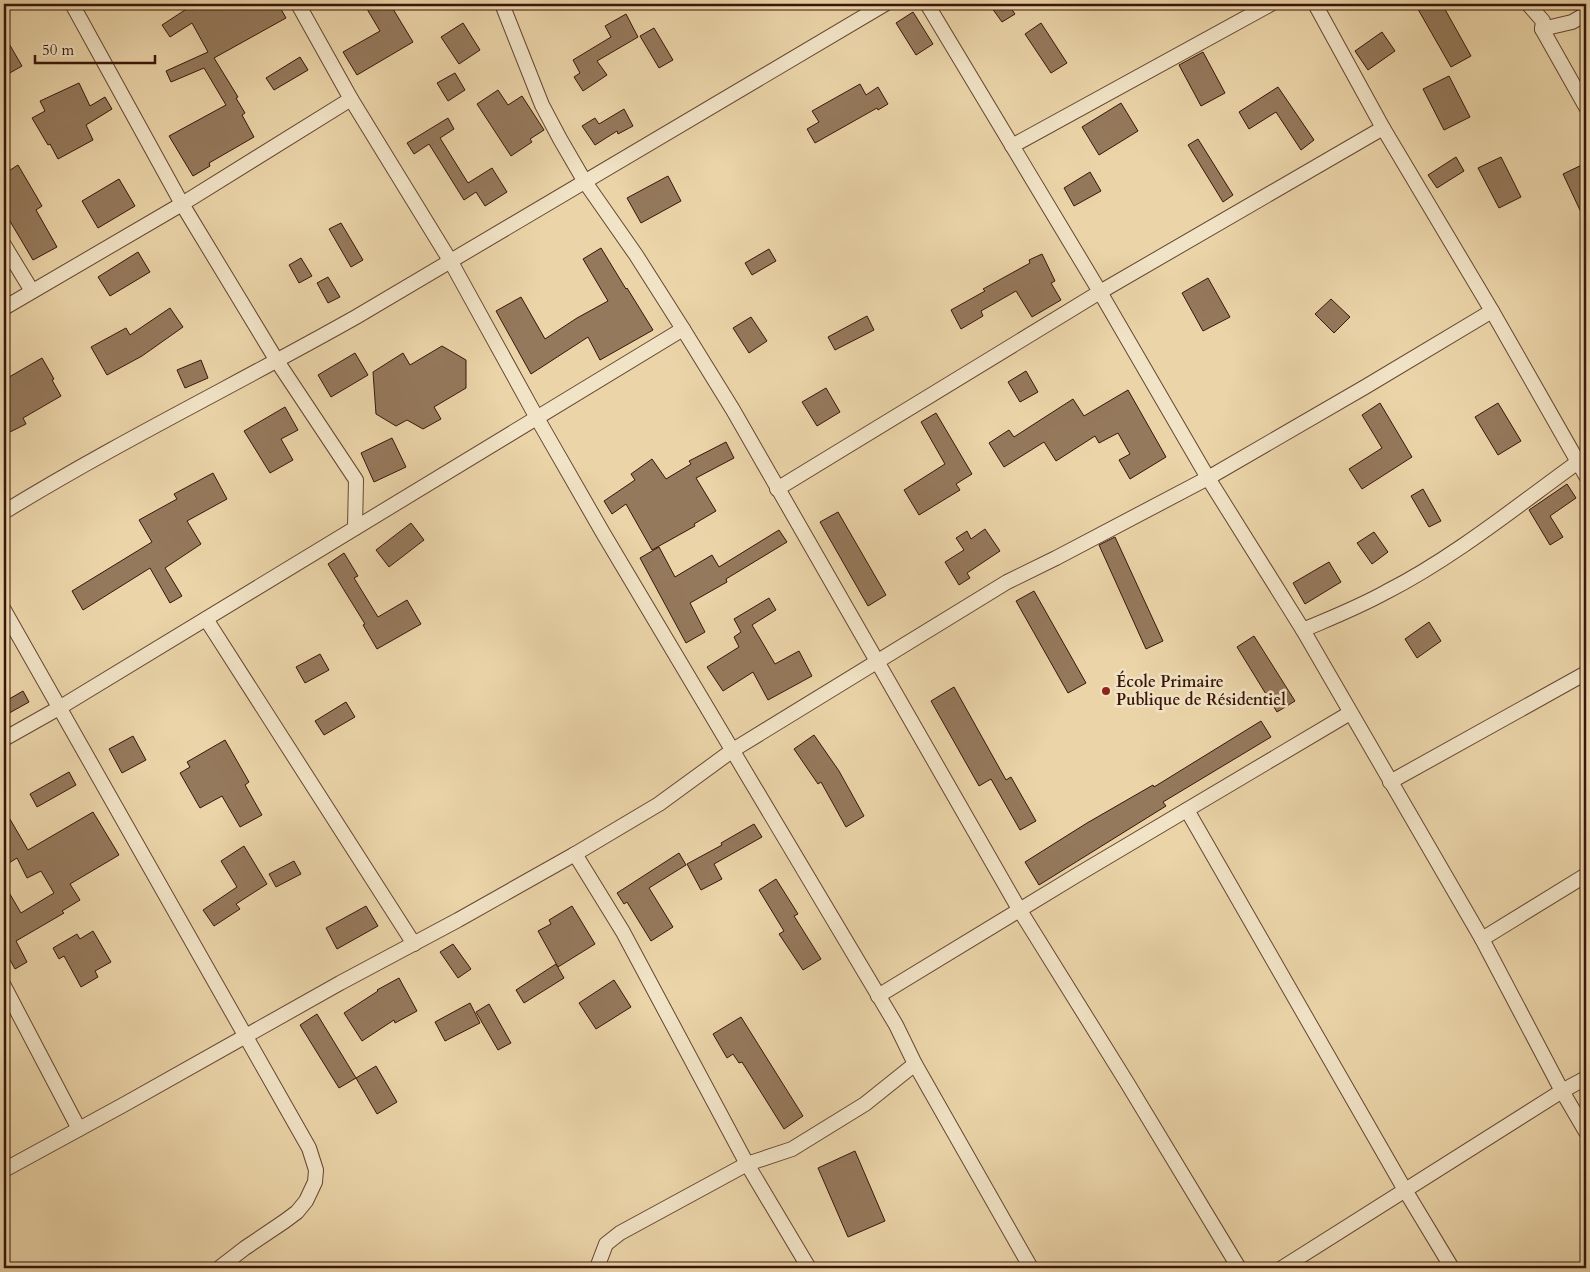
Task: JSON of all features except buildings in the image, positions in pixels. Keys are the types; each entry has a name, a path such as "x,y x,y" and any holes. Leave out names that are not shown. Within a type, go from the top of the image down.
{"street":[{"path":"72,4 182,204 277,362 356,480 355,528"},
{"path":"298,4 351,99 451,262 537,418 654,620 896,1025 914,1064 1031,1268"},
{"path":"4,512 119,444 277,362 451,262 885,4"},
{"path":"927,4 1100,292 1208,478 1303,630 1482,939 1562,1091 1586,1132"},
{"path":"1012,146 1270,4"},
{"path":"1316,4 1383,128 1492,310 1586,476"},
{"path":"1528,4 1543,21 1542,29 1586,107"},
{"path":"506,5 542,105 586,182 636,255 733,410 1019,909 1126,1080 1239,1268"},
{"path":"1542,29 1572,22 1586,14"},
{"path":"4,308 182,204 351,99"},
{"path":"777,488 1100,292 1383,128"},
{"path":"4,245 32,291"},
{"path":"4,1170 575,854 659,804 733,750 1007,582 1208,478 1366,387 1492,310"},
{"path":"4,739 59,708 683,329"},
{"path":"1303,630 1388,592 1478,534 1578,462"},
{"path":"4,610 309,1148 316,1170 315,1182 306,1201 296,1212 219,1268"},
{"path":"206,619 414,944"},
{"path":"1390,782 1586,673"},
{"path":"878,996 1019,909 1350,713"},
{"path":"1187,810 1405,1190 1452,1268"},
{"path":"575,854 623,932 747,1164 808,1268"},
{"path":"1482,939 1586,875"},
{"path":"4,986 79,1129"},
{"path":"600,1268 598,1264 606,1244 620,1233 747,1164 792,1149 865,1104 914,1064"},
{"path":"1282,1268 1562,1091 1586,1078"}],"place":[{"name":"École Primaire Publique de Résidentiel","path":"1106,691"}]}
